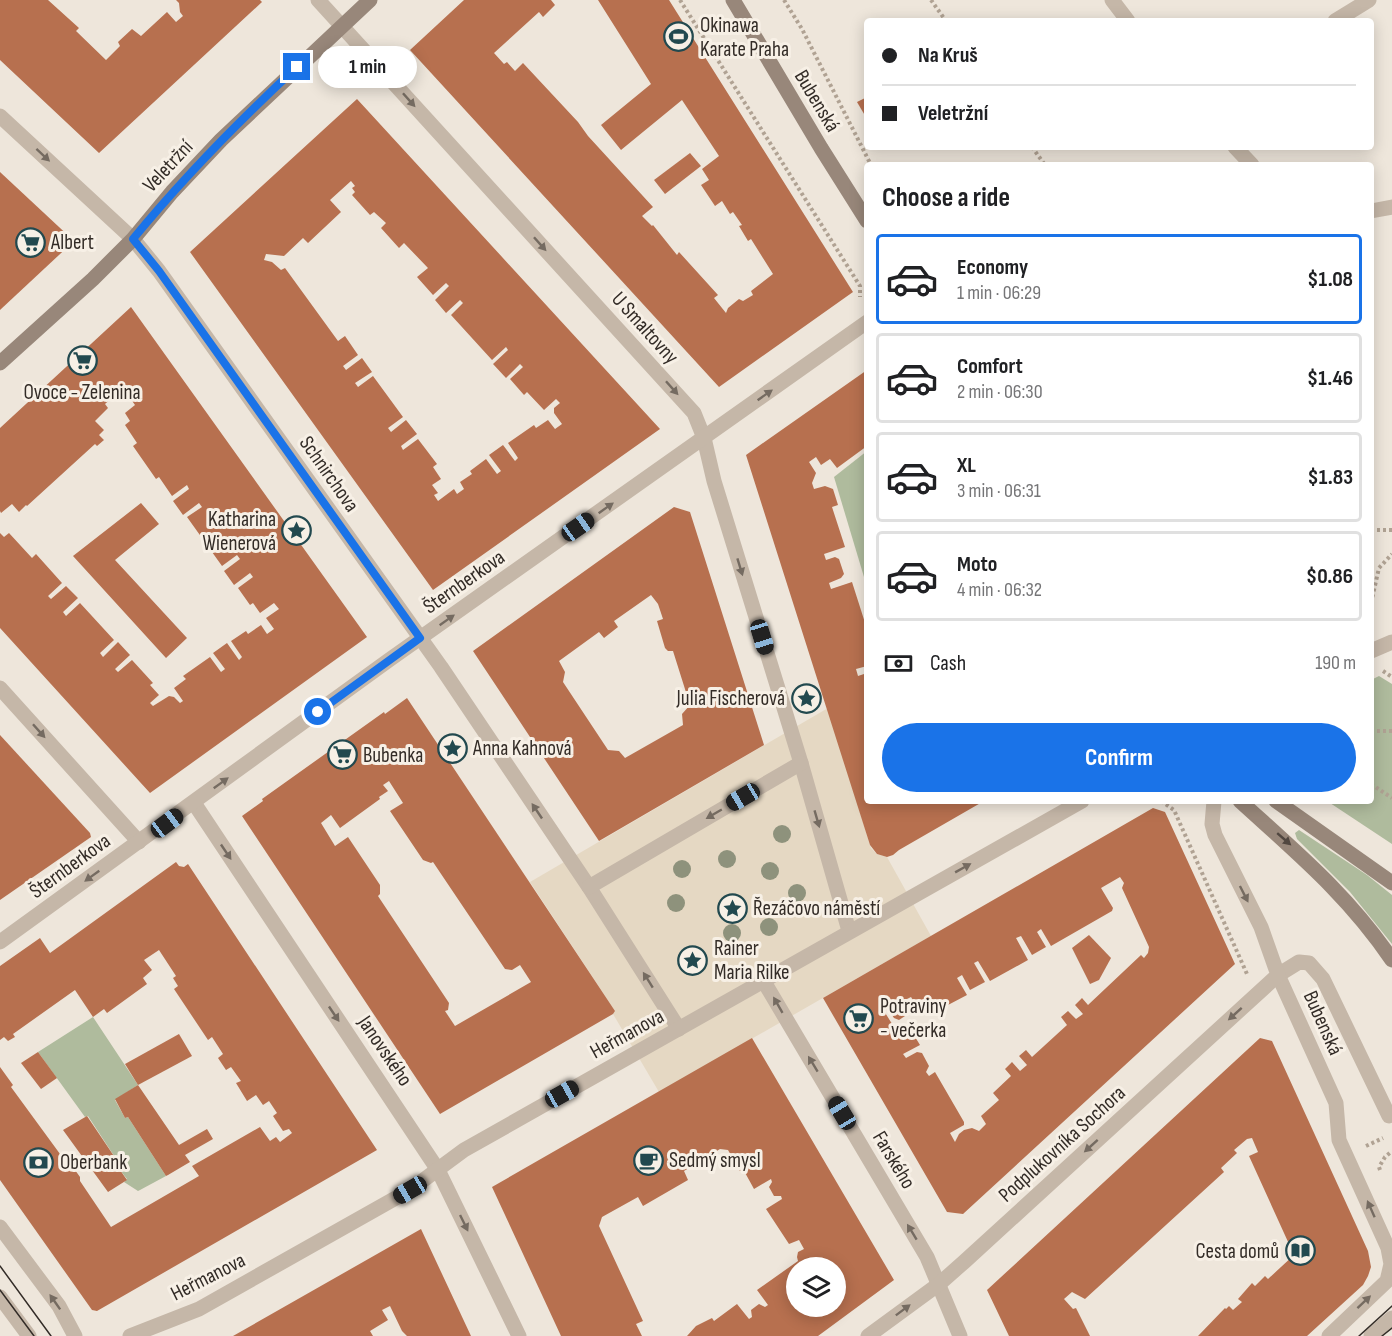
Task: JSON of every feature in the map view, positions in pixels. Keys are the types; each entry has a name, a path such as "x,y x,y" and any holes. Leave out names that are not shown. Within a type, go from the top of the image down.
{"main road":[{"name":"Veletržní","path":"0,363 93,279 133,239 172,192 221,140 370,0"},
{"name":"Bubenská","path":"733,0 864,216"},
{"path":"1243,804 1323,876 1363,921 1392,960"},
{"path":"1280,804 1392,883"}],"street":[{"name":"U Smaltovny","path":"318,0 694,413 704,438 714,481 801,763"},
{"path":"1112,0 1126,18"},
{"path":"1340,18 1369,0"},
{"name":"Schnirchova","path":"0,116 133,239 159,271 420,638 589,887"},
{"path":"1238,150 1249,162"},
{"path":"1374,210 1392,207"},
{"name":"Šternberkova","path":"0,942 420,638 864,324"},
{"path":"1374,650 1392,642"},
{"path":"0,688 139,842"},
{"path":"679,1029 589,887 801,763 849,931"},
{"name":"Janovského","path":"194,803 438,1170 519,1336"},
{"name":"Heřmanova","path":"130,1336 199,1310 410,1190 464,1150 1077,804"},
{"name":"Bubenská","path":"1214,804 1212,824 1215,835 1261,927 1278,975 1336,1103 1339,1140 1388,1248 1391,1264"},
{"name":"Podplukovníka Sochora","path":"868,1336 939,1284 1278,975 1299,962 1309,963 1323,979 1389,1116"},
{"name":"Farského","path":"763,980 927,1257 950,1317 960,1336"},
{"path":"0,1227 59,1306 75,1336"},
{"path":"1329,1336 1387,1281 1391,1264"},
{"path":"0,1297 29,1336"},
{"path":"1371,1336 1392,1318"}],"path":[{"path":"680,0 860,286 860,297"},
{"path":"784,0 802,29 869,162"},
{"path":"931,0 944,18"},
{"path":"1374,530 1392,530"},
{"path":"1374,590 1379,568 1392,554"},
{"path":"1374,731 1392,731"},
{"path":"1374,786 1392,798"},
{"path":"1165,804 1174,810 1248,976"},
{"path":"1346,1155 1392,1134"},
{"path":"1381,1176 1379,1167 1392,1150"}],"green space":[{"path":"864,453 864,577 834,477"},
{"path":"1379,676 1392,684 1392,844 1332,804 1374,804 1374,678"},
{"path":"1299,830 1367,875 1392,895 1392,944 1350,892 1297,839 1295,833"},
{"path":"93,1017 138,1085 115,1100 166,1176 138,1191 124,1182 127,1179 120,1170 122,1168 88,1116 85,1117 38,1052"}],"shaded area":[{"name":"Řezáčovo náměstí","path":"828,708 871,848 877,854 887,857 931,936 659,1092 613,1014 615,1011 530,882"}],"building":[{"path":"0,0 48,0 79,28 76,31 106,60 120,46 118,42 132,29 141,36 167,12 176,22 183,16 176,0 260,0 262,2 99,153 0,60"},
{"path":"464,0 551,0 555,5 543,17 539,12 494,53 504,64 507,62 515,71 523,63 578,122 653,207 642,216 653,225 677,255 679,252 718,295 714,298 726,313 728,308 739,299 743,301 753,295 751,291 773,274 751,239 748,241 739,226 742,225 733,212 730,214 722,201 715,206 701,185 709,180 702,169 719,156 682,100 621,150 601,125 651,84 598,0 669,0 853,292 719,387 410,50"},
{"path":"864,98 864,114 857,102"},
{"path":"357,99 660,429 433,590 190,252","holes":["351,181 355,186 352,188 355,192 352,195 370,215 374,212 386,223 381,228 399,248 404,243 428,268 417,277 433,295 446,283 449,286 435,300 446,313 460,300 463,303 451,315 492,360 506,347 508,350 493,364 506,378 520,364 523,367 510,379 524,395 527,392 544,410 556,399 560,403 554,408 554,413 562,424 555,429 548,420 536,428 534,425 508,443 518,458 515,461 503,445 489,455 501,471 497,474 486,459 470,471 472,474 460,482 464,489 457,494 454,489 438,501 434,495 438,493 432,485 441,479 433,467 437,464 418,439 403,450 401,446 417,434 406,420 391,432 388,428 403,417 373,376 358,387 355,383 372,372 362,358 346,370 343,366 358,355 345,336 338,341 285,268 281,270 272,262 264,260 266,254 284,256 303,238 308,243 341,212 330,200"]},
{"path":"690,153 701,166 665,194 654,180"},
{"path":"0,172 74,241 0,310"},
{"path":"131,307 367,637 150,793 0,628 0,533 4,537 9,533 32,558 36,554 62,583 48,596 51,599 66,586 78,598 63,612 66,616 80,603 114,640 100,653 103,657 118,642 130,655 115,669 118,672 132,660 153,683 150,685 159,695 150,703 153,706 169,696 174,697 180,703 183,701 174,688 186,679 183,676 210,657 221,672 225,669 213,653 227,643 239,660 242,657 231,641 246,631 248,634 261,625 267,634 274,629 266,618 279,609 274,603 260,613 253,603 250,605 238,588 253,577 250,573 234,585 224,571 240,559 237,555 222,566 187,517 202,507 199,503 183,515 173,501 189,489 187,485 172,496 159,477 156,479 133,446 137,443 125,425 130,421 125,413 135,405 123,388 105,404 108,408 95,421 104,430 99,435 104,440 97,446 95,444 19,512 12,504 1,513 0,511 0,428"},
{"path":"864,372 864,448 837,468 830,459 821,465 816,457 809,462 816,473 812,483 814,489 825,486 833,489 838,505 832,507 845,547 824,554 826,560 835,557 839,559 844,574 841,578 829,583 831,589 852,582 864,620 864,667 856,669 858,676 864,674 864,804 979,804 893,855 887,857 877,854 870,845 746,455"},
{"path":"141,503 159,524 115,560 187,638 166,658 73,556"},
{"path":"674,507 690,512 764,745 599,841 473,651","holes":["651,595 658,604 663,619 657,621 665,648 673,651 690,705 682,714 683,725 625,758 619,751 608,750 563,682 565,672 559,661 599,632 604,638 618,627 614,621"]},
{"path":"407,698 615,1011 440,1114 242,816 263,801 262,799 384,712 385,714","holes":["389,781 403,803 390,811 423,860 433,862 505,969 512,970 520,965 531,982 455,1026 445,1011 448,1010 449,1003 378,896 380,885 348,837 335,846 321,823 331,815 340,828 380,799 379,797 388,791 383,785"]},
{"path":"0,735 90,833 91,837 0,900"},
{"path":"1153,808 1165,812 1235,964 963,1214 947,1212 823,998","holes":["1120,877 1124,883 1122,888 1149,947 1148,953 1144,958 1141,955 1088,1005 1082,998 1075,1005 1083,1014 1076,1019 1068,1011 1061,1017 1067,1025 1032,1057 1026,1050 1019,1056 1027,1065 1020,1071 1012,1062 1005,1069 1011,1076 993,1093 999,1100 981,1116 986,1124 979,1131 972,1128 964,1130 955,1142 950,1133 964,1125 964,1122 935,1072 929,1076 926,1072 929,1066 922,1053 917,1052 906,1058 903,1054 920,1045 909,1027 899,1024 894,1027 884,1011 888,1009 894,1018 899,1020 911,1012 913,1007 907,999 911,997 924,1014 946,1002 948,1005 967,995 957,978 962,975 970,990 985,982 974,963 978,961 990,981 1028,960 1016,938 1021,936 1032,955 1046,947 1037,932 1041,929 1051,946 1112,911 1113,908 1101,888"]},
{"path":"176,862 179,866 184,867 188,864 377,1150 97,1311 92,1310 0,1180 0,1067 13,1085 11,1087 71,1169 75,1170 80,1177 80,1181 111,1227 199,1176 192,1166 260,1127 270,1141 276,1137 280,1142 292,1133 289,1129 283,1131 273,1116 277,1113 269,1101 263,1105 256,1095 247,1101 236,1083 241,1081 231,1067 226,1070 218,1058 223,1054 212,1037 208,1040 174,989 178,986 173,978 176,976 159,950 144,960 152,970 143,978 147,984 107,1013 104,1009 93,1017 75,990 13,1034 15,1037 8,1041 4,1037 0,1040 0,966 40,938 50,953"},
{"path":"1089,935 1111,958 1099,980 1090,984 1072,948"},
{"path":"179,1034 192,1056 138,1085 125,1064"},
{"path":"752,1038 894,1280 846,1315 846,1257 797,1257 798,1252 804,1249 799,1240 789,1244 766,1209 782,1199 781,1196 774,1196 769,1187 771,1179 754,1189 743,1169 740,1171 728,1150 720,1149 684,1171 688,1180 643,1206 638,1197 602,1217 599,1226 643,1321 636,1324 642,1336 561,1336 492,1187"},
{"path":"1260,1038 1272,1041 1368,1251 1371,1267 1363,1285 1307,1336 1198,1336 1225,1308 1229,1306 1233,1310 1242,1302 1238,1299 1252,1283 1255,1286 1265,1276 1268,1279 1294,1255 1249,1156 1258,1152 1252,1138 1247,1139 1234,1150 1237,1153 1221,1168 1224,1172 1085,1299 1072,1292 1064,1299 1073,1309 1076,1308 1090,1336 1009,1336 987,1290"},
{"path":"38,1052 57,1078 41,1089 21,1063"},
{"path":"138,1085 179,1145 207,1129 213,1139 185,1155 190,1162 166,1176 128,1117 125,1118 115,1099"},
{"path":"87,1116 122,1168 120,1170 127,1180 108,1192 63,1130"},
{"path":"421,1229 471,1336 407,1336 402,1331 390,1306 382,1310 388,1320 370,1331 373,1336 233,1336"},
{"path":"786,1269 786,1317 844,1317 818,1336 687,1336 696,1326 712,1318 714,1321 737,1304 749,1319 752,1317 751,1310 759,1304 765,1307 768,1305 757,1290"}],"tram line":[{"path":"0,1266 51,1336"},
{"path":"0,1290 34,1336"},
{"path":"1359,1336 1392,1306"},
{"path":"1382,1336 1392,1328"}],"place":[{"name":"Okinawa Karate Praha","path":"679,37"},
{"name":"Albert","path":"30,242"},
{"name":"Ovoce - Zelenina","path":"82,361"},
{"name":"Katharina Wienerová","path":"297,531"},
{"name":"Julia Fischerová","path":"806,698"},
{"name":"Anna Kahnová","path":"452,748"},
{"name":"Bubenka","path":"342,755"},
{"name":"Řezáčovo náměstí","path":"732,908"},
{"name":"Rainer Maria Rilke","path":"693,960"},
{"name":"Potraviny - večerka","path":"859,1018"},
{"name":"Sedmý smysl","path":"648,1160"},
{"name":"Oberbank","path":"39,1162"},
{"name":"Cesta domů","path":"1300,1251"}],"route":[{"path":"297,67 221,140 172,192 133,239 159,271 420,638 318,712"}]}
